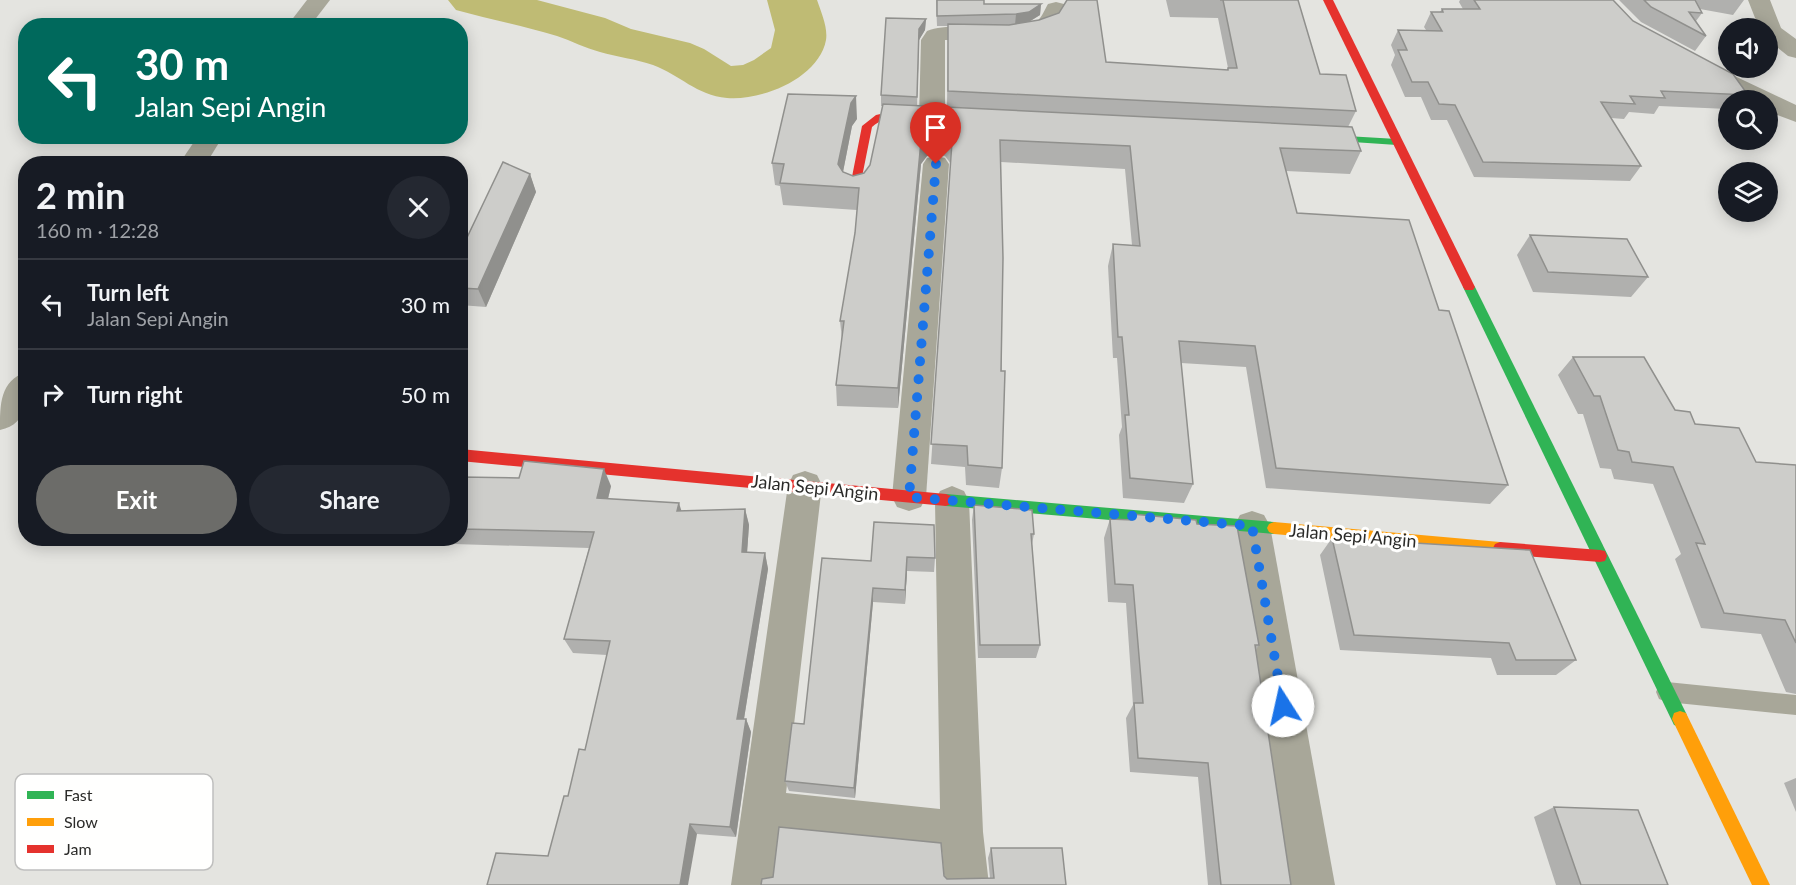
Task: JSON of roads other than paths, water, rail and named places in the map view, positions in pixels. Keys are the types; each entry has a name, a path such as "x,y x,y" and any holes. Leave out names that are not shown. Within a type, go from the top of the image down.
{"street":[{"path":"304,18 319,0"},
{"path":"1328,0 1761,885"},
{"path":"1759,0 1771,31 1796,51"},
{"path":"855,187 867,126 871,120 879,116 938,117 933,40 935,36 948,33 1027,32 1048,24 1056,9"},
{"path":"1684,57 1745,90"},
{"path":"1778,106 1796,114"},
{"path":"1299,137 1397,142"},
{"path":"909,497 936,164"},
{"path":"0,417 18,394"},
{"path":"0,417 18,418"},
{"name":"Jalan Sepi Angin","path":"468,456 806,485 952,501 1600,556"},
{"path":"753,885 806,485"},
{"path":"952,501 962,832 967,885"},
{"path":"1252,526 1313,885"},
{"path":"762,812 962,832"}],"lane":[{"path":"1666,692 1796,705"}],"waterway":[{"path":"473,0 559,21 617,41 671,54 686,60 716,79 731,82 773,72 797,50 800,30 792,0"}]}
